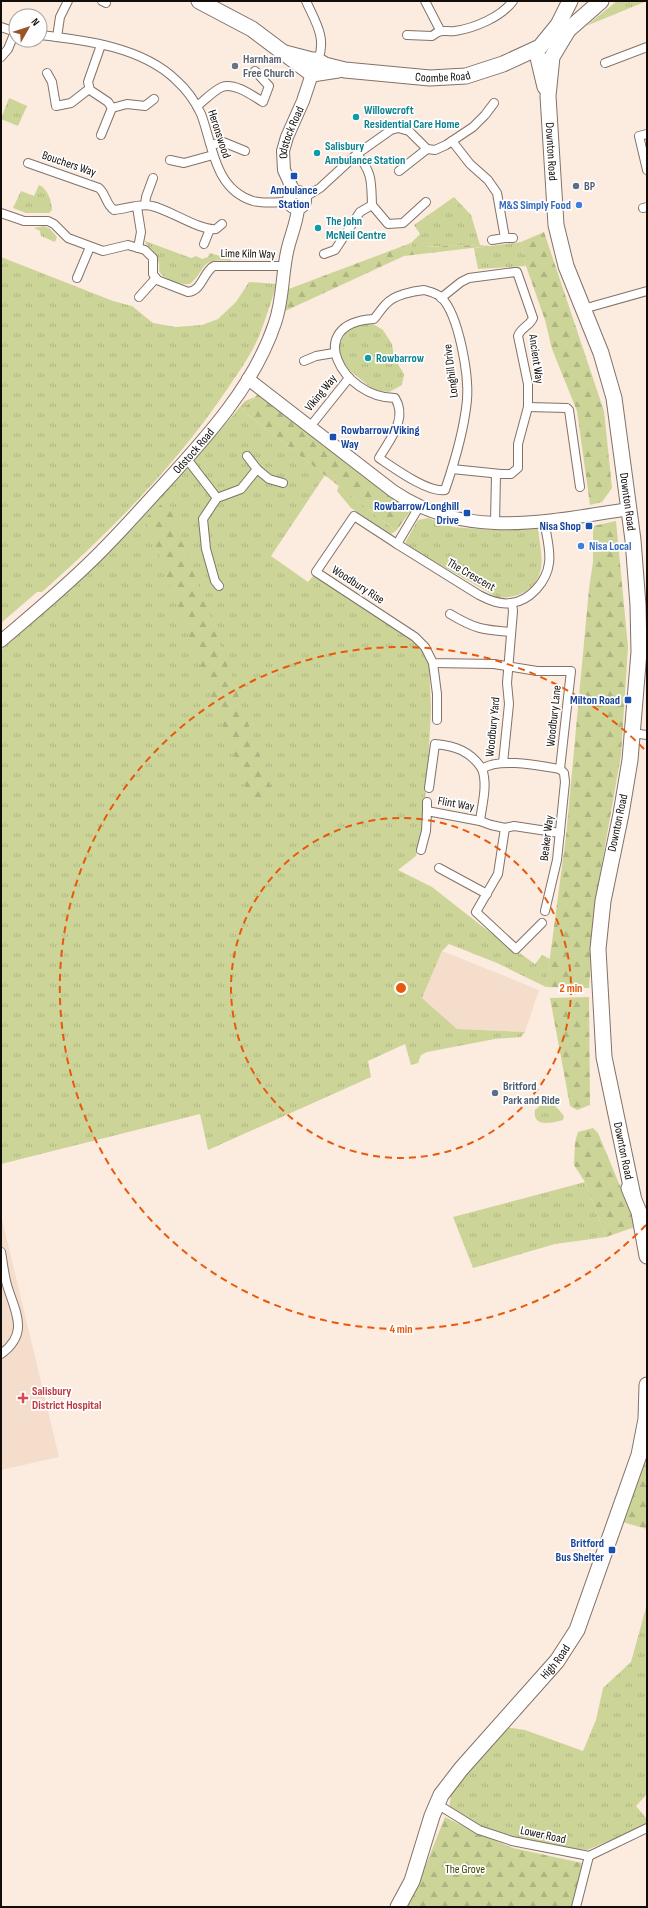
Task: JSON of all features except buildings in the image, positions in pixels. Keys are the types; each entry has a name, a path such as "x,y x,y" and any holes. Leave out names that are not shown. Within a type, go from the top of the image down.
{"highway":[{"name":"Coombe Road","path":"199,1 252,29 285,53 315,67 425,77 454,77 476,73 514,60 538,48"},
{"path":"538,48 558,25 570,1"},
{"path":"580,1 590,4 601,1"},
{"name":"Downton Road","path":"548,96 541,75 538,48 551,43 567,32 601,1"},
{"name":"Downton Road","path":"567,32 552,57 548,96 556,225 563,256 601,353 614,398 637,580 640,638 640,734 625,792 600,917 599,978 604,1058 616,1122 633,1196 643,1210"},
{"path":"514,60 530,65 541,75"},
{"path":"643,1210 647,1256"},
{"name":"High Road","path":"398,1907 412,1881 437,1804 461,1769 560,1657 577,1630 639,1455 646,1419 647,1385"}],"street":[{"path":"58,37 60,17 68,1"},
{"path":"306,1 322,37 321,52 315,67"},
{"path":"425,1 440,30"},
{"path":"407,35 432,36 440,30 456,30 490,19 505,11 513,1"},
{"name":"Heronswood","path":"48,36 101,45 132,54 160,67 180,84 197,106 211,145 213,155 222,176 239,194 258,202 296,200"},
{"path":"101,45 88,82 89,89 108,102 112,108"},
{"path":"605,63 647,47"},
{"path":"1,57 8,48"},
{"name":"Odstock Road","path":"1,641 86,567 187,459 248,379 260,357 275,323 281,300 296,200 284,170 283,151 315,67"},
{"path":"197,106 217,90 226,86 236,88 263,102 269,86 255,71"},
{"path":"47,73 52,82 56,106 71,103 89,89"},
{"path":"112,108 127,104 145,106 154,99"},
{"path":"296,200 320,188 357,154 391,130 398,128 410,131 427,149 435,150 452,141 486,116 494,103"},
{"path":"101,135 112,108"},
{"path":"647,134 639,136 647,170"},
{"path":"452,141 470,164 488,180 497,193 509,238 492,240"},
{"path":"211,145 224,142 245,152"},
{"path":"399,171 427,149"},
{"path":"357,154 368,167 371,177 372,205 388,224 403,223 426,202"},
{"path":"170,160 184,163 213,155"},
{"name":"Bouchers Way","path":"28,163 99,188 104,192 112,209 153,206 210,229"},
{"path":"138,248 141,232 141,206 153,178"},
{"path":"324,254 335,250 360,212 372,205"},
{"path":"1,213 24,221 48,221 54,224 68,238 90,247 105,251 124,245 138,248 147,252 153,258 153,274 156,278 139,297"},
{"path":"204,244 210,229 218,228 222,224"},
{"path":"77,278 90,247"},
{"name":"Lime Kiln Way","path":"156,278 159,281 191,292 196,289 207,271 214,266 285,266"},
{"name":"Ancient Way","path":"441,298 461,282 469,278 517,272 533,318 532,322 520,331 518,336 528,384 528,407 518,444 518,468 511,474 496,474 452,469"},
{"path":"304,361 316,356 334,353 337,339 342,329 354,322 374,319 386,303 394,299 415,291 435,292 441,298"},
{"path":"583,309 647,291"},
{"name":"Longhill Drive","path":"349,378 373,395 383,398 395,398 399,404 400,414 398,426 379,458 415,480 438,491 445,490 463,427 467,398 463,353 450,311 441,298"},
{"name":"Viking Way","path":"308,428 349,378 338,363 334,353"},
{"path":"248,379 308,428 392,491 419,507 454,519 496,524 544,520 629,509"},
{"path":"528,407 567,408 569,410 580,487"},
{"path":"247,456 257,470 269,479 283,483"},
{"path":"187,459 217,498"},
{"path":"218,582 206,549 203,519 217,498 241,489 257,470"},
{"path":"496,474 496,524"},
{"path":"397,544 419,507"},
{"name":"The Crescent","path":"354,516 397,544 490,600 512,603"},
{"name":"Woodbury Rise","path":"354,516 316,572 415,636 425,647 433,663 437,694 437,720"},
{"path":"512,603 531,594 541,583 546,574 549,561 544,520"},
{"name":"Woodbury Yard","path":"429,788 436,742 463,750 474,758 482,769 487,765 503,762 509,704 507,683 513,611 512,603"},
{"path":"450,614 468,625 485,630 511,632"},
{"path":"433,663 494,664 508,666"},
{"name":"Woodbury Lane","path":"508,666 545,672 571,671 560,769"},
{"path":"503,762 560,769"},
{"name":"Flint Way","path":"480,821 485,775 482,769"},
{"name":"Beaker Way","path":"545,911 557,860 560,833 565,782 564,773 560,769"},
{"name":"Flint Way","path":"421,850 426,831 427,802"},
{"name":"Flint Way","path":"427,811 480,821 505,828 514,826 560,833"},
{"path":"505,828 498,874 476,912 516,949 542,923"},
{"path":"440,868 487,894"},
{"path":"1,1252 7,1284 17,1311 18,1326 15,1339 1,1354"},
{"name":"Lower Road","path":"437,1804 479,1830 512,1841 589,1856"},
{"path":"576,1907 589,1856 647,1828"}],"shaded area":[{"path":"442,951 539,990 525,1032 457,1029 422,998"},
{"name":"Salisbury District Hospital","path":"1,1215 59,1457 1,1470"}],"green space":[{"path":"617,1 647,1 586,26"},
{"path":"9,98 27,106 18,126 1,119"},
{"path":"39,185 47,192 50,199 52,210 49,213 26,213 13,208 21,191 34,196"},
{"path":"454,197 471,215 480,245 412,247 411,243 420,234 414,225"},
{"path":"44,226 50,229 57,237 55,242 41,236 40,231 34,228"},
{"path":"544,232 604,411 612,488 602,502 590,505 577,411 552,349 545,320 526,266 521,242"},
{"path":"145,241 191,258 196,256 202,259 208,257 210,253 230,259 231,261 221,260 208,263 190,284 177,283 161,274 156,256"},
{"path":"521,242 526,266 478,269 474,248"},
{"path":"411,243 412,247 489,246 404,256 283,312 286,290"},
{"path":"1,257 113,301 132,306 153,323 176,327 202,325 218,319 236,302 249,282 277,284 262,330 245,363 187,444 165,470 93,546 42,592 37,592 1,623"},
{"name":"Rowbarrow","path":"365,323 375,325 383,330 392,344 394,358 404,374 402,385 389,392 375,391 348,369 341,358 339,345 345,334 353,326"},
{"path":"259,393 389,496 412,509 396,531 242,410"},
{"path":"255,397 242,410 325,475 271,556 308,582 314,575 414,640 429,660 431,710 427,784 423,810 424,829 416,856 398,870 432,887 483,927 535,964 542,955 550,959 546,987 497,963 449,944 442,951 422,998 457,1029 525,1032 521,1037 495,1039 427,1052 421,1055 418,1063 411,1065 405,1044 368,1061 371,1077 208,1150 200,1114 1,1164 1,650 74,586 137,524 245,401"},
{"path":"339,486 396,531 391,534 351,508 337,491"},
{"path":"168,499 273,793 252,804 145,518"},
{"path":"428,518 453,527 490,530 538,528 541,568 536,582 525,592 518,595 511,597 497,597 405,545 418,520"},
{"path":"616,521 628,647 621,755 596,898 589,988 546,987 566,836 589,589 593,562 593,526"},
{"path":"589,997 590,1105 577,1110 570,1106 550,998"},
{"path":"543,1103 550,1103 557,1108 564,1116 563,1120 544,1123 537,1120 535,1110"},
{"path":"593,1128 598,1133 628,1205 635,1227 606,1237 585,1182 574,1165 575,1142 578,1132"},
{"path":"585,1182 606,1237 555,1244 473,1268 453,1217"},
{"path":"645,1457 647,1458 647,1529 619,1521"},
{"path":"647,1604 647,1794 636,1806 647,1819 647,1825 587,1850 513,1841 480,1828 449,1808 453,1785 504,1727 525,1730 583,1751 596,1720 603,1688 631,1662"},
{"name":"The Grove","path":"445,1817 477,1833 513,1848 582,1863 573,1907 406,1907 418,1885"}],"place":[{"name":"Harnham Free Church","path":"235,66"},
{"name":"Willowcroft Residential Care Home","path":"356,117"},
{"name":"Salisbury Ambulance Station","path":"317,153"},
{"name":"Ambulance Station","path":"294,176"},
{"name":"BP","path":"576,186"},
{"name":"M&S Simply Food","path":"579,205"},
{"name":"The John McNeil Centre","path":"318,228"},
{"name":"Rowbarrow","path":"368,358"},
{"name":"Rowbarrow/Viking Way","path":"333,437"},
{"name":"Rowbarrow/Longhill Drive","path":"467,513"},
{"name":"Nisa Shop","path":"589,526"},
{"name":"Nisa Local","path":"581,546"},
{"name":"Milton Road","path":"628,700"},
{"name":"Britford Park and Ride","path":"495,1093"},
{"name":"Salisbury District Hospital","path":"23,1398"},
{"name":"Britford Bus Shelter","path":"612,1550"}]}
